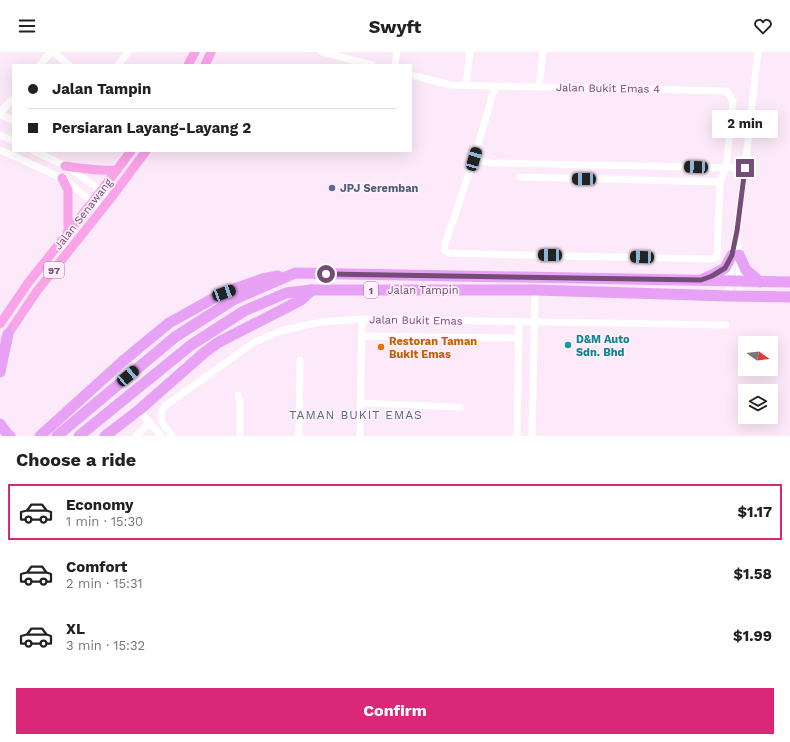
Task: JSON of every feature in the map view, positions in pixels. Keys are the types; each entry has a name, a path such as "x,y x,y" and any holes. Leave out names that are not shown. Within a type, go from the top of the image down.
{"highway":[{"path":"701,280 712,276 725,268 735,255 746,270 760,282"},
{"path":"40,436 123,361 169,323 224,293 262,279 295,273"},
{"name":"Jalan Tampin","path":"57,436 175,337 233,300 295,273 790,282"},
{"path":"105,436 139,410 210,348 301,300 312,290"},
{"name":"Jalan Tampin","path":"79,436 191,345 244,311 286,293 312,290 535,290 790,297"},
{"path":"0,372 8,334"},
{"path":"0,424 10,436"}],"main road":[{"path":"189,64 195,52"},
{"path":"206,64 212,52"},
{"name":"Jalan Senawang","path":"0,324 28,283 93,202 130,152"},
{"name":"Jalan Senawang","path":"0,354 8,334 37,291 102,210 145,152"},
{"path":"65,166 102,171 117,170"},
{"path":"62,178 68,190 68,232"}],"street":[{"path":"41,64 52,52 68,64"},
{"path":"119,64 128,52"},
{"path":"322,52 368,64"},
{"path":"396,64 397,52"},
{"path":"466,86 470,52"},
{"path":"539,87 543,52"},
{"path":"734,296 737,231 758,52"},
{"name":"Jalan Bukit Emas 4","path":"412,75 451,86 727,91 733,101 726,168"},
{"path":"495,86 474,159 445,244 444,250 448,253 712,259 717,257 718,252 720,182 726,168"},
{"path":"12,99 0,114 12,120"},
{"path":"0,135 12,141"},
{"path":"0,150 62,178 102,210"},
{"path":"36,152 65,166 111,198"},
{"path":"474,159 491,163 745,168"},
{"path":"520,178 720,182"},
{"path":"734,296 735,255"},
{"path":"532,436 535,290"},
{"path":"360,436 362,319"},
{"name":"Jalan Bukit Emas","path":"172,436 161,419 161,413 164,406 253,343 280,331 320,322 362,319 726,325"},
{"path":"518,436 519,322"},
{"path":"362,336 519,338"},
{"path":"299,436 300,360"},
{"path":"238,395 240,400 240,436"},
{"path":"361,403 460,407"},
{"path":"139,410 161,436"},
{"path":"136,436 150,423"}],"place":[{"name":"JPJ Seremban","path":"332,188"},
{"name":"D&M Auto Sdn. Bhd","path":"568,345"},
{"name":"Restoran Taman Bukit Emas","path":"381,347"}],"district":[{"name":"TAMAN BUKIT EMAS","path":"356,415"}],"route":[{"path":"326,274 701,280 712,276 725,268 732,255 737,231 745,168"}]}
